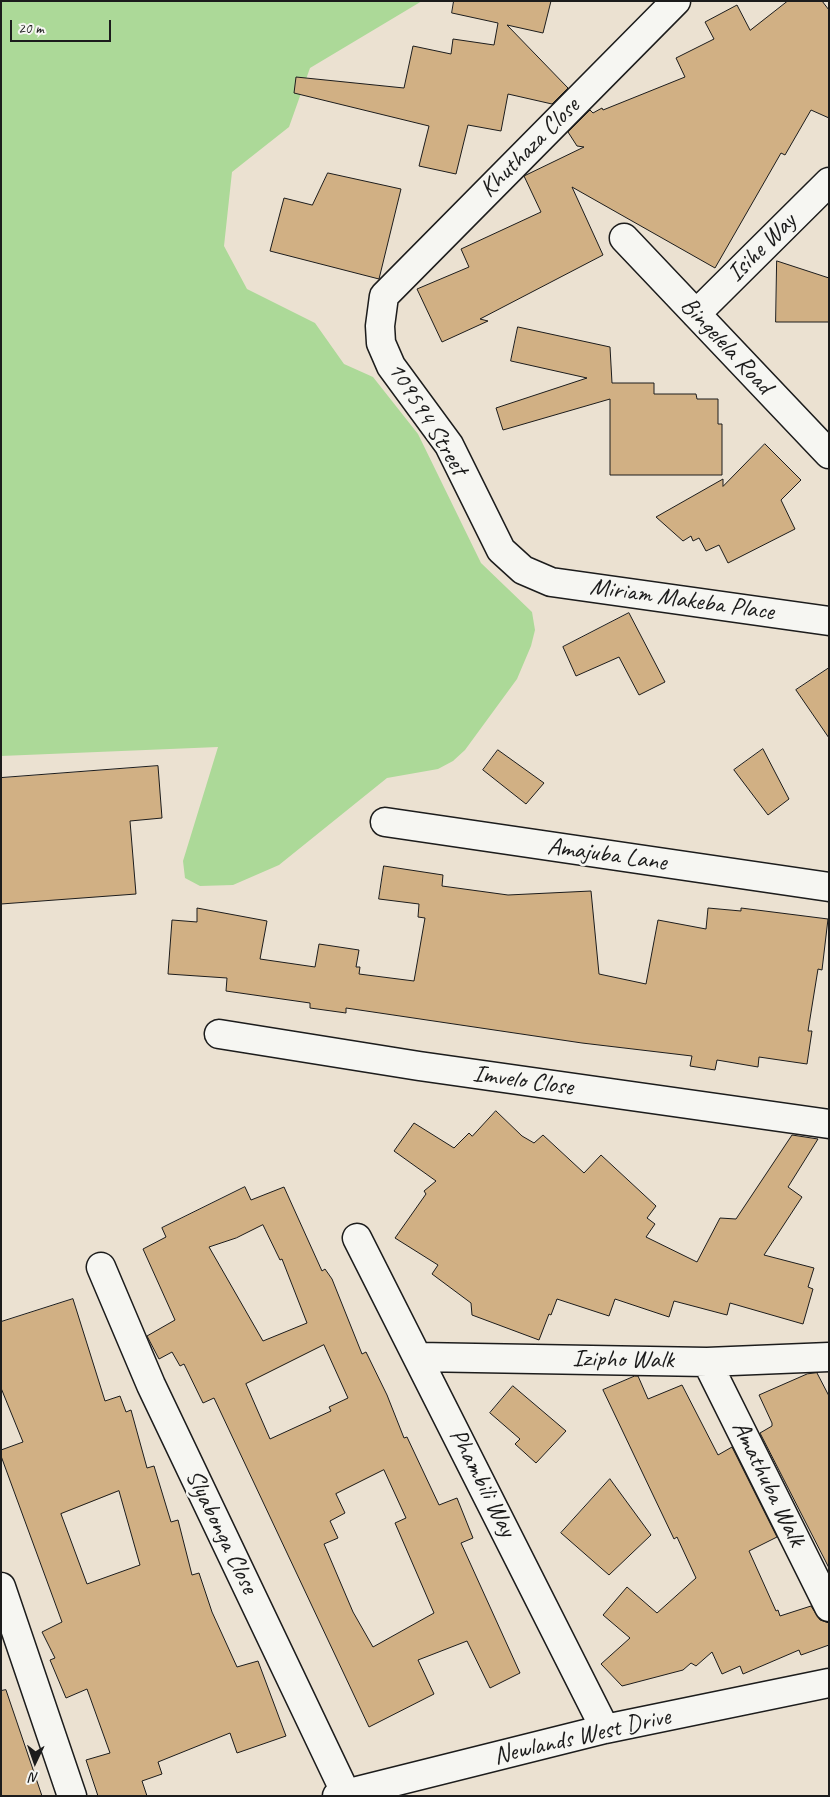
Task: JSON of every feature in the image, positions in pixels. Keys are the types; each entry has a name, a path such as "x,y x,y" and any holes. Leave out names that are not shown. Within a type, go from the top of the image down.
{"street":[{"name":"Khuthaza Close","path":"384,296 676,1"},
{"name":"Isihe Way","path":"696,314 829,182"},
{"name":"Bingelela Road","path":"624,238 829,454"},
{"name":"109594 Street","path":"384,296 380,326 381,343 391,366 449,445 501,550 510,560 536,577"},
{"name":"Miriam Makeba Place","path":"536,577 551,582 829,621"},
{"name":"Amajuba Lane","path":"386,822 829,887"},
{"name":"Imvelo Close","path":"219,1034 419,1066 829,1124"},
{"name":"Phambili Way","path":"357,1238 605,1730"},
{"name":"Slyabonga Close","path":"101,1267 151,1384 341,1795"},
{"name":"Izipho Walk","path":"418,1357 707,1362 829,1356"},
{"name":"Amathuba Walk","path":"707,1362 829,1607"},
{"path":"1,1587 72,1796"},
{"name":"Newlands West Drive","path":"341,1795 409,1787 605,1730 829,1683"}],"green space":[{"path":"1,1 422,1 310,68 289,127 232,172 224,246 247,289 315,323 344,364 373,377 418,434 481,563 532,612 535,630 531,646 517,679 465,750 453,761 438,769 387,778 279,865 233,885 200,886 185,878 183,861 218,747 1,756"}],"building":[{"path":"454,1 551,1 543,33 507,25 568,88 552,104 508,94 501,131 468,125 456,174 419,166 429,126 294,93 296,77 404,88 413,46 451,54 453,39 494,45 498,23 452,13"},
{"path":"788,1 822,1 829,10 829,118 811,110 785,155 781,153 715,268 572,187 603,255 480,319 488,321 442,342 417,289 469,267 461,249 541,212 524,176 584,147 577,146 568,132 590,110 593,113 602,108 603,110 685,77 676,58 714,39 705,22 737,5 750,30"},
{"path":"328,173 401,189 379,279 270,251 284,198 312,205"},
{"path":"777,261 829,278 829,322 776,322"},
{"path":"518,327 610,347 612,383 654,383 654,394 696,394 697,399 718,399 718,424 722,424 722,475 610,475 610,399 503,430 496,408 587,378 511,361"},
{"path":"765,444 801,480 781,500 795,529 728,563 719,545 706,551 699,538 693,541 691,536 683,541 656,517 723,479 723,486"},
{"path":"629,613 665,682 639,695 619,657 576,676 563,647"},
{"path":"829,668 829,738 796,690"},
{"path":"763,749 789,799 768,815 734,770"},
{"path":"498,750 544,783 526,804 483,770"},
{"path":"158,766 162,818 130,821 136,894 1,904 1,778"},
{"path":"384,866 443,875 442,886 508,895 591,891 599,974 646,984 658,920 706,929 708,908 741,911 741,908 828,919 822,970 818,969 808,1031 812,1031 807,1064 759,1057 758,1067 717,1060 715,1070 690,1066 692,1056 582,1043 346,1008 346,1013 310,1008 310,1003 226,991 227,978 168,974 172,920 197,922 197,908 267,921 260,959 315,967 319,944 359,950 356,967 360,967 359,974 414,981 425,918 418,917 419,904 379,899"},
{"path":"496,1111 522,1136 534,1143 543,1135 584,1173 601,1155 656,1206 647,1218 655,1224 646,1237 697,1262 720,1218 736,1219 792,1135 818,1139 788,1187 802,1197 764,1255 814,1268 808,1287 813,1289 803,1324 730,1303 727,1315 674,1301 669,1317 615,1299 609,1316 557,1299 539,1340 472,1315 471,1303 432,1274 438,1265 395,1238 426,1194 424,1191 436,1181 394,1151 414,1123 454,1148 469,1133 472,1136"},
{"path":"245,1187 251,1200 284,1187 322,1271 325,1269 332,1279 362,1354 366,1352 387,1395 404,1438 407,1437 439,1505 457,1498 473,1538 461,1543 520,1673 490,1688 467,1641 418,1660 434,1694 369,1727 214,1398 203,1403 184,1364 180,1366 172,1352 159,1359 147,1336 175,1320 143,1249 166,1237 162,1228","holes":["263,1225 280,1260 282,1259 307,1323 263,1341 209,1247 236,1238","324,1345 348,1398 329,1407 331,1411 270,1439 246,1384","384,1470 406,1518 395,1523 434,1613 373,1647 353,1612 324,1544 338,1538 330,1521 345,1513 336,1494"]},
{"path":"73,1299 105,1401 120,1396 126,1412 131,1410 147,1468 154,1466 171,1522 178,1520 192,1575 199,1573 212,1612 237,1667 258,1661 286,1736 237,1753 230,1733 158,1762 162,1774 142,1781 147,1796 98,1796 86,1760 110,1753 87,1689 66,1698 50,1660 55,1658 42,1632 62,1622 1,1456 1,1450 23,1442 1,1388 1,1322","holes":["119,1491 140,1565 87,1584 61,1514"]},
{"path":"817,1373 829,1396 829,1568 760,1433 772,1426 772,1423 759,1395 807,1374"},
{"path":"638,1376 648,1399 682,1385 718,1455 732,1447 777,1537 749,1551 776,1611 778,1610 780,1616 811,1606 820,1620 829,1623 829,1645 801,1655 799,1650 743,1674 740,1666 722,1674 712,1652 696,1666 691,1663 683,1670 622,1686 601,1664 630,1638 603,1615 627,1587 657,1613 696,1578 677,1537 674,1539 603,1390"},
{"path":"513,1386 566,1431 536,1463 515,1444 520,1439 490,1413"},
{"path":"610,1479 651,1535 609,1575 561,1533"},
{"path":"6,1690 42,1796 1,1796 1,1691"}]}
